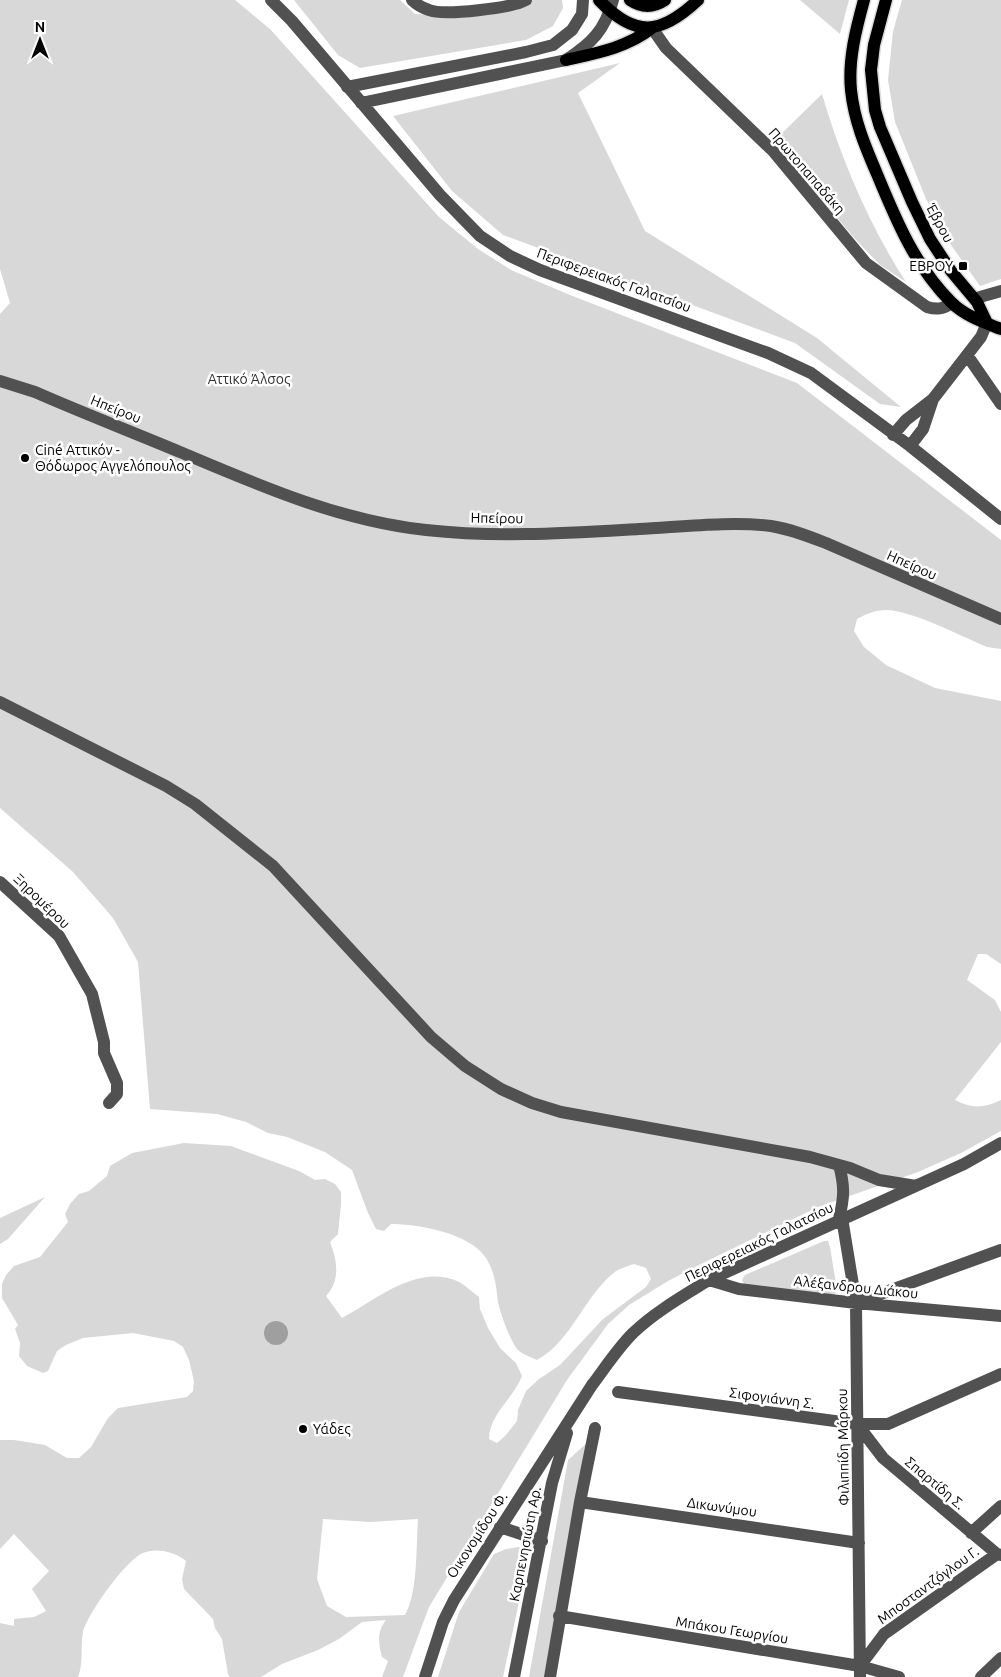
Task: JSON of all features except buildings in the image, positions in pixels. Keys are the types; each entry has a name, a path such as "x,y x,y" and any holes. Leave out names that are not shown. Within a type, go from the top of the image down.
{"main road":[{"path":"598,0 612,6 627,23 639,27 652,28 669,23 698,0"},
{"path":"630,0 647,7 665,0"},
{"path":"864,0 852,46 851,88 854,114 861,135 901,231 925,270 952,303 968,316 994,326"},
{"name":"Έβρου","path":"886,0 874,45 871,70 875,110 880,127 930,239 951,271 994,326"},
{"path":"566,60 622,46 639,38 652,28"}],"street":[{"name":"Περιφερειακός Γαλατσίου","path":"271,0 292,21 440,195 480,236 510,256 540,270 777,357 811,373 910,446 1001,519"},
{"path":"412,0 430,11 448,13 508,6 526,0"},
{"path":"347,87 553,45 572,30 582,14 583,0"},
{"path":"361,103 566,60 588,46 602,27 612,6"},
{"name":"Πρωτοπαπαδάκη","path":"652,28 666,48 773,151 866,263 927,307 939,309 945,308 952,303"},
{"path":"977,302 980,298 1001,291"},
{"path":"893,435 906,420 933,399 981,337 994,326"},
{"path":"967,355 1001,404"},
{"name":"Ηπείρου","path":"0,381 35,392 276,492 339,512 402,527 480,533 610,531 745,524 771,526 826,543 1001,619"},
{"path":"910,446 923,429 933,399"},
{"path":"0,702 166,786 195,804 234,834 273,866 431,1037 464,1066 501,1089 532,1103 561,1112 801,1156 839,1165 879,1180 916,1186"},
{"name":"Ξηρομέρου","path":"0,882 59,936 92,994 104,1042 104,1053 117,1084 117,1094 108,1103"},
{"name":"Περιφερειακός Γαλατσίου","path":"571,1418 608,1363 632,1333 677,1300 709,1280 964,1164 1001,1143"},
{"path":"839,1165 844,1187 841,1219"},
{"name":"Φιλιππίδη Μάρκου","path":"841,1219 856,1303 860,1672"},
{"path":"856,1303 1001,1250"},
{"name":"Αλέξανδρου Διάκου","path":"709,1280 739,1289 856,1303 1001,1316"},
{"name":"Σιφογιάννη Σ.","path":"618,1392 857,1424 888,1424 1001,1374"},
{"name":"Οικονομίδου Φ.","path":"425,1677 443,1622 454,1600 571,1418"},
{"name":"Καρπενησιώτη Αρ.","path":"514,1677 556,1465 571,1418"},
{"name":"Σπαρτίδη Σ.","path":"857,1424 883,1458 999,1555"},
{"path":"550,1677 580,1502 595,1428"},
{"name":"Δικωνύμου","path":"580,1502 859,1543"},
{"path":"971,1533 1001,1506"},
{"path":"500,1527 542,1541"},
{"name":"Μποσταντζόγλου Γ.","path":"860,1672 884,1634 999,1555"},
{"name":"Μπάκου Γεωργίου","path":"560,1616 860,1672 899,1677"},
{"path":"981,1677 1001,1658"}],"green space":[{"name":"Αττικό Άλσος","path":"0,0 235,0 270,29 439,217 478,249 511,270 570,295 797,383 1001,540 1001,649 987,647 923,619 897,611 882,610 864,615 857,619 854,631 864,647 886,665 935,688 1001,701 1001,964 986,954 978,954 967,980 995,1000 1001,1012 1001,1042 955,1100 967,1105 978,1106 989,1105 1001,1100 1001,1131 961,1153 918,1172 818,1207 701,1264 668,1281 629,1305 608,1324 567,1380 429,1607 403,1677 382,1677 388,1661 382,1657 379,1637 381,1628 386,1620 362,1622 339,1639 318,1650 282,1664 261,1677 230,1677 222,1639 215,1628 213,1619 184,1589 182,1579 186,1561 171,1553 154,1550 143,1553 127,1566 108,1588 86,1623 83,1632 81,1666 78,1677 0,1677 0,1623 14,1626 14,1619 34,1617 46,1611 32,1589 49,1571 14,1534 0,1549 0,1440 14,1440 45,1445 67,1458 79,1458 91,1447 108,1418 118,1408 187,1397 193,1391 194,1381 189,1360 183,1347 174,1341 133,1333 83,1338 57,1351 48,1371 43,1373 27,1366 19,1356 20,1343 15,1329 18,1325 2,1298 2,1284 6,1275 14,1266 40,1257 68,1222 65,1214 70,1204 79,1194 89,1191 107,1176 110,1166 132,1153 184,1143 231,1146 299,1171 315,1180 325,1179 335,1184 341,1192 338,1234 330,1242 336,1263 336,1277 331,1290 326,1296 342,1318 397,1286 427,1277 442,1277 457,1281 479,1297 480,1309 488,1328 500,1348 516,1363 522,1376 497,1414 490,1430 489,1439 497,1443 517,1421 518,1410 526,1391 539,1379 560,1365 603,1319 646,1287 651,1279 646,1268 634,1264 616,1271 595,1292 560,1341 537,1360 521,1352 514,1344 501,1313 495,1279 490,1264 478,1249 468,1242 456,1236 429,1228 402,1224 391,1224 384,1231 376,1229 352,1170 325,1152 287,1137 268,1133 246,1122 217,1114 150,1109 138,962 113,918 73,872 0,808 0,314 10,303 0,269","holes":["323,1519 370,1522 418,1519 414,1582 405,1615 346,1617 327,1606 317,1579"]},
{"path":"294,0 400,0 415,14 460,17 517,10 533,0 562,0 563,8 553,26 526,40 360,68 338,55"},
{"path":"800,0 849,0 840,34"},
{"path":"902,0 1001,0 1001,279 980,286 951,245 926,199 895,122 888,80 893,31"},
{"path":"620,63 578,93 645,231 817,338 901,407 880,404 795,343 503,235 452,191 393,116"},
{"path":"822,94 838,143 857,191 880,238 906,282 880,265 856,240 773,142"},
{"path":"45,1197 8,1239 0,1244 0,1218"},
{"path":"824,1241 828,1241 830,1247 837,1290 835,1294 745,1285 742,1280 745,1275"},
{"path":"588,1442 544,1677 529,1677 568,1460"},
{"path":"519,1547 526,1551 528,1560 503,1677 438,1677 459,1612 494,1554 506,1549"}],"shaded area":[{"path":"276,1321 284,1325 288,1333 284,1341 276,1345 268,1341 264,1333 268,1325"}],"place":[{"name":"ΕΒΡΟΥ","path":"963,266"},
{"name":"Ciné Αττικόν - Θόδωρος Αγγελόπουλος","path":"25,458"},
{"name":"Υάδες","path":"303,1429"}]}
